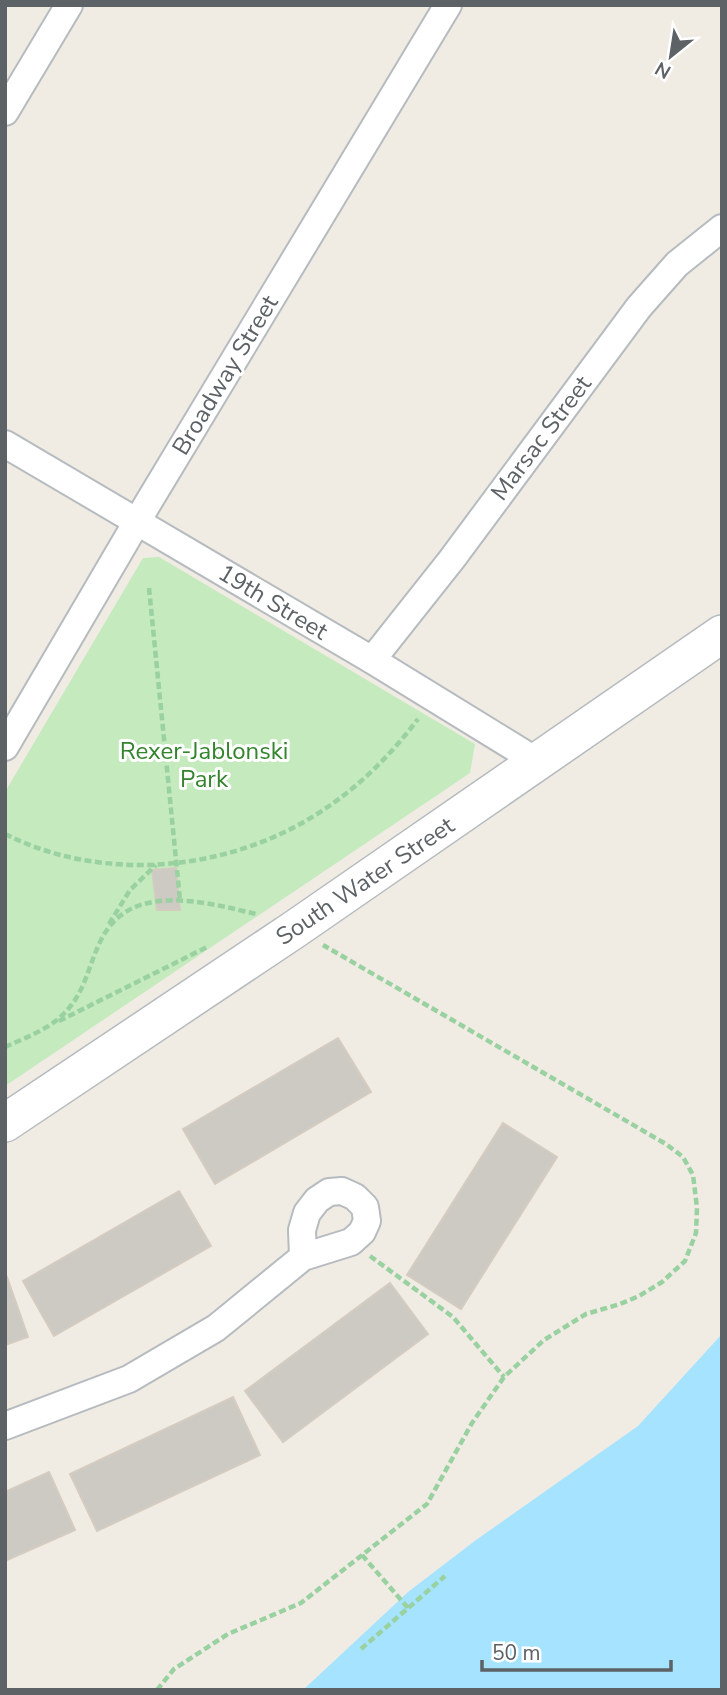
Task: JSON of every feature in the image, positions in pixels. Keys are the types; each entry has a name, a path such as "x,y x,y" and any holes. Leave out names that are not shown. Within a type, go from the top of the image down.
{"street":[{"path":"5,113 69,5"},
{"name":"Broadway Street","path":"5,747 448,5"},
{"name":"Marsac Street","path":"372,660 460,548 639,307 677,264 722,228"},
{"name":"19th Street","path":"5,444 372,660 538,762"},
{"name":"South Water Street","path":"5,1122 295,929 722,634"},
{"path":"5,1426 129,1379 216,1328 303,1257 351,1242 362,1232 366,1221 365,1207 355,1196 342,1191 329,1192 317,1200 307,1213 302,1230 303,1257"}],"path":[{"path":"149,588 180,900"},
{"path":"5,834 33,848 84,861 176,864 227,853 264,840 317,815 377,768 418,719"},
{"path":"50,1025 68,1010 84,986 99,944 130,890 156,865"},
{"path":"107,928 130,908 155,901 180,900 256,914"},
{"path":"157,1690 174,1669 228,1634 301,1603 428,1504 472,1423 504,1377 544,1339 586,1314 639,1296 662,1282 685,1261 696,1233 698,1208 693,1175 683,1157 666,1144 295,929"},
{"path":"5,1047 209,946"},
{"path":"351,1242 453,1317 504,1377"},
{"path":"362,1555 408,1608"},
{"path":"361,1649 444,1576"}],"green space":[{"name":"Rexer-Jablonski Park","path":"159,557 475,744 470,773 5,1086 5,792 143,558"}],"water":[{"path":"722,1334 722,1690 303,1690 408,1592 476,1540 638,1426"}],"building":[{"path":"176,868 180,910 157,910 152,870"},
{"path":"338,1038 371,1092 215,1184 183,1129"},
{"path":"503,1123 557,1157 461,1309 407,1275"},
{"path":"179,1191 211,1246 54,1336 23,1281"},
{"path":"7,1277 28,1337 5,1345 5,1278"},
{"path":"390,1283 428,1334 283,1442 245,1391"},
{"path":"233,1397 260,1455 97,1531 70,1474"},
{"path":"49,1472 75,1530 5,1561 5,1492"}]}
